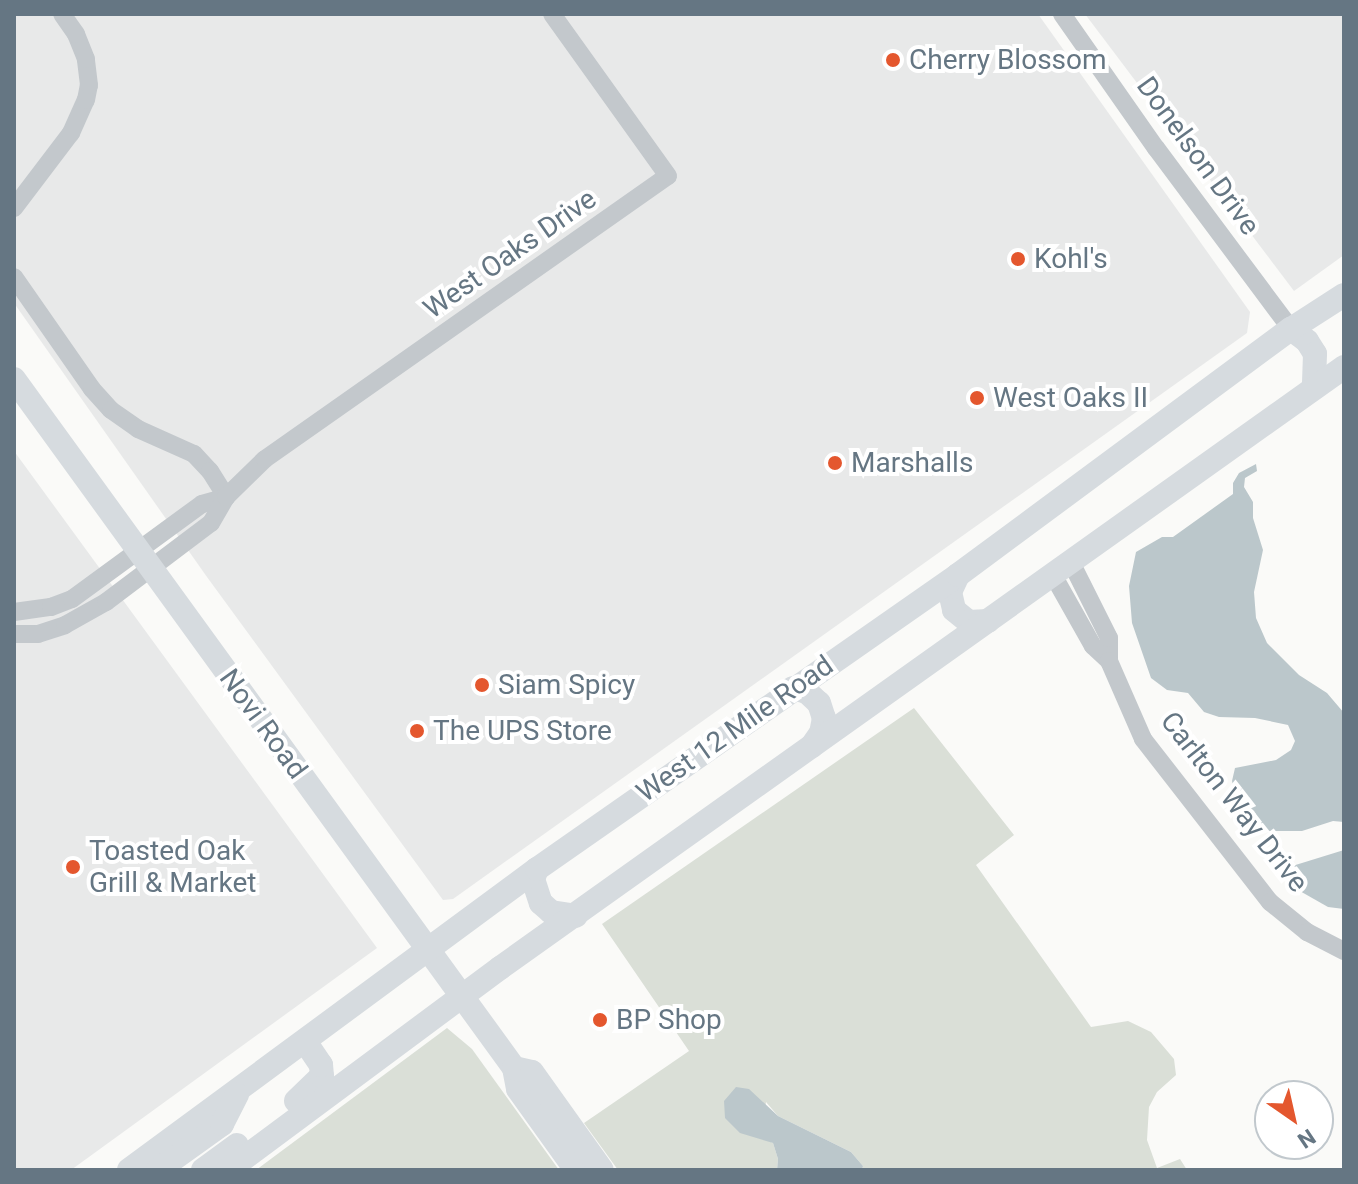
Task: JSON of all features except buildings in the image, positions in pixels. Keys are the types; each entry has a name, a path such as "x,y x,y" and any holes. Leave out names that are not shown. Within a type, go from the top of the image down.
{"main road":[{"name":"West 12 Mile Road","path":"129,1170 537,869 958,575 1291,329 1344,295"},
{"path":"1291,329 1307,341 1315,354 1314,388"},
{"name":"West 12 Mile Road","path":"228,1170 461,997 1344,367"},
{"name":"Novi Road","path":"14,379 514,1068 518,1089 576,1170"},
{"path":"958,575 950,592 954,610 969,622 988,621"},
{"path":"793,688 807,692 819,703 824,718 821,733 812,746"},
{"path":"537,869 533,879 541,903 551,912 576,916"},
{"path":"203,1170 320,1082 321,1065 305,1041"},
{"name":"Novi Road","path":"514,1068 532,1072 602,1170"},
{"path":"158,1170 222,1124 240,1089"}],"street":[{"path":"14,208 71,133 86,100 89,85 86,59 62,14"},
{"name":"West Oaks Drive","path":"144,560 211,523 226,497 265,459 668,176 552,14"},
{"name":"Donelson Drive","path":"1062,14 1156,148 1291,329"},
{"path":"14,277 40,317 111,410 138,429 194,454 210,471 226,497"},
{"path":"14,612 51,607 72,599 144,560"},
{"path":"14,634 38,634 65,625 106,602 144,560"},
{"name":"Carlton Way Drive","path":"1062,568 1093,646 1109,661 1143,739 1270,902 1307,932 1344,951"}],"shaded area":[{"path":"14,14 1038,14 1250,312 1247,333 453,899 443,900 207,577 14,303"},
{"path":"1085,14 1344,14 1344,255 1294,291"},
{"path":"14,451 377,948 71,1170 14,1170"},
{"path":"1256,464 1257,471 1245,478 1244,487 1253,502 1253,518 1263,550 1254,592 1256,618 1267,643 1299,675 1327,693 1344,713 1344,822 1333,821 1302,831 1255,831 1240,813 1232,781 1235,768 1276,760 1291,750 1295,741 1288,725 1255,718 1219,717 1204,712 1188,693 1167,690 1151,678 1132,623 1129,586 1136,552 1162,537 1173,537 1233,494 1233,483 1239,473"},
{"path":"914,708 1014,835 976,865 1091,1027 1128,1021 1151,1032 1174,1059 1176,1075 1157,1092 1149,1107 1147,1140 1157,1168 1180,1159 1187,1170 862,1170 863,1166 851,1152 778,1116 766,1102 762,1138 773,1143 778,1159 777,1170 618,1170 584,1123 689,1051 602,924"},
{"path":"1344,850 1344,909 1328,907 1291,886 1286,878 1289,867"},
{"path":"447,1028 472,1049 559,1170 256,1170"},
{"path":"736,1087 749,1089 778,1116 851,1152 863,1166 862,1170 777,1170 778,1159 773,1143 740,1133 725,1118 724,1101"}],"place":[{"name":"Cherry Blossom","path":"893,60"},
{"name":"Kohl's","path":"1018,259"},
{"name":"West Oaks II","path":"977,398"},
{"name":"Marshalls","path":"835,463"},
{"name":"Siam Spicy","path":"482,685"},
{"name":"The UPS Store","path":"417,731"},
{"name":"Toasted Oak Grill & Market","path":"73,867"},
{"name":"BP Shop","path":"600,1020"}]}
